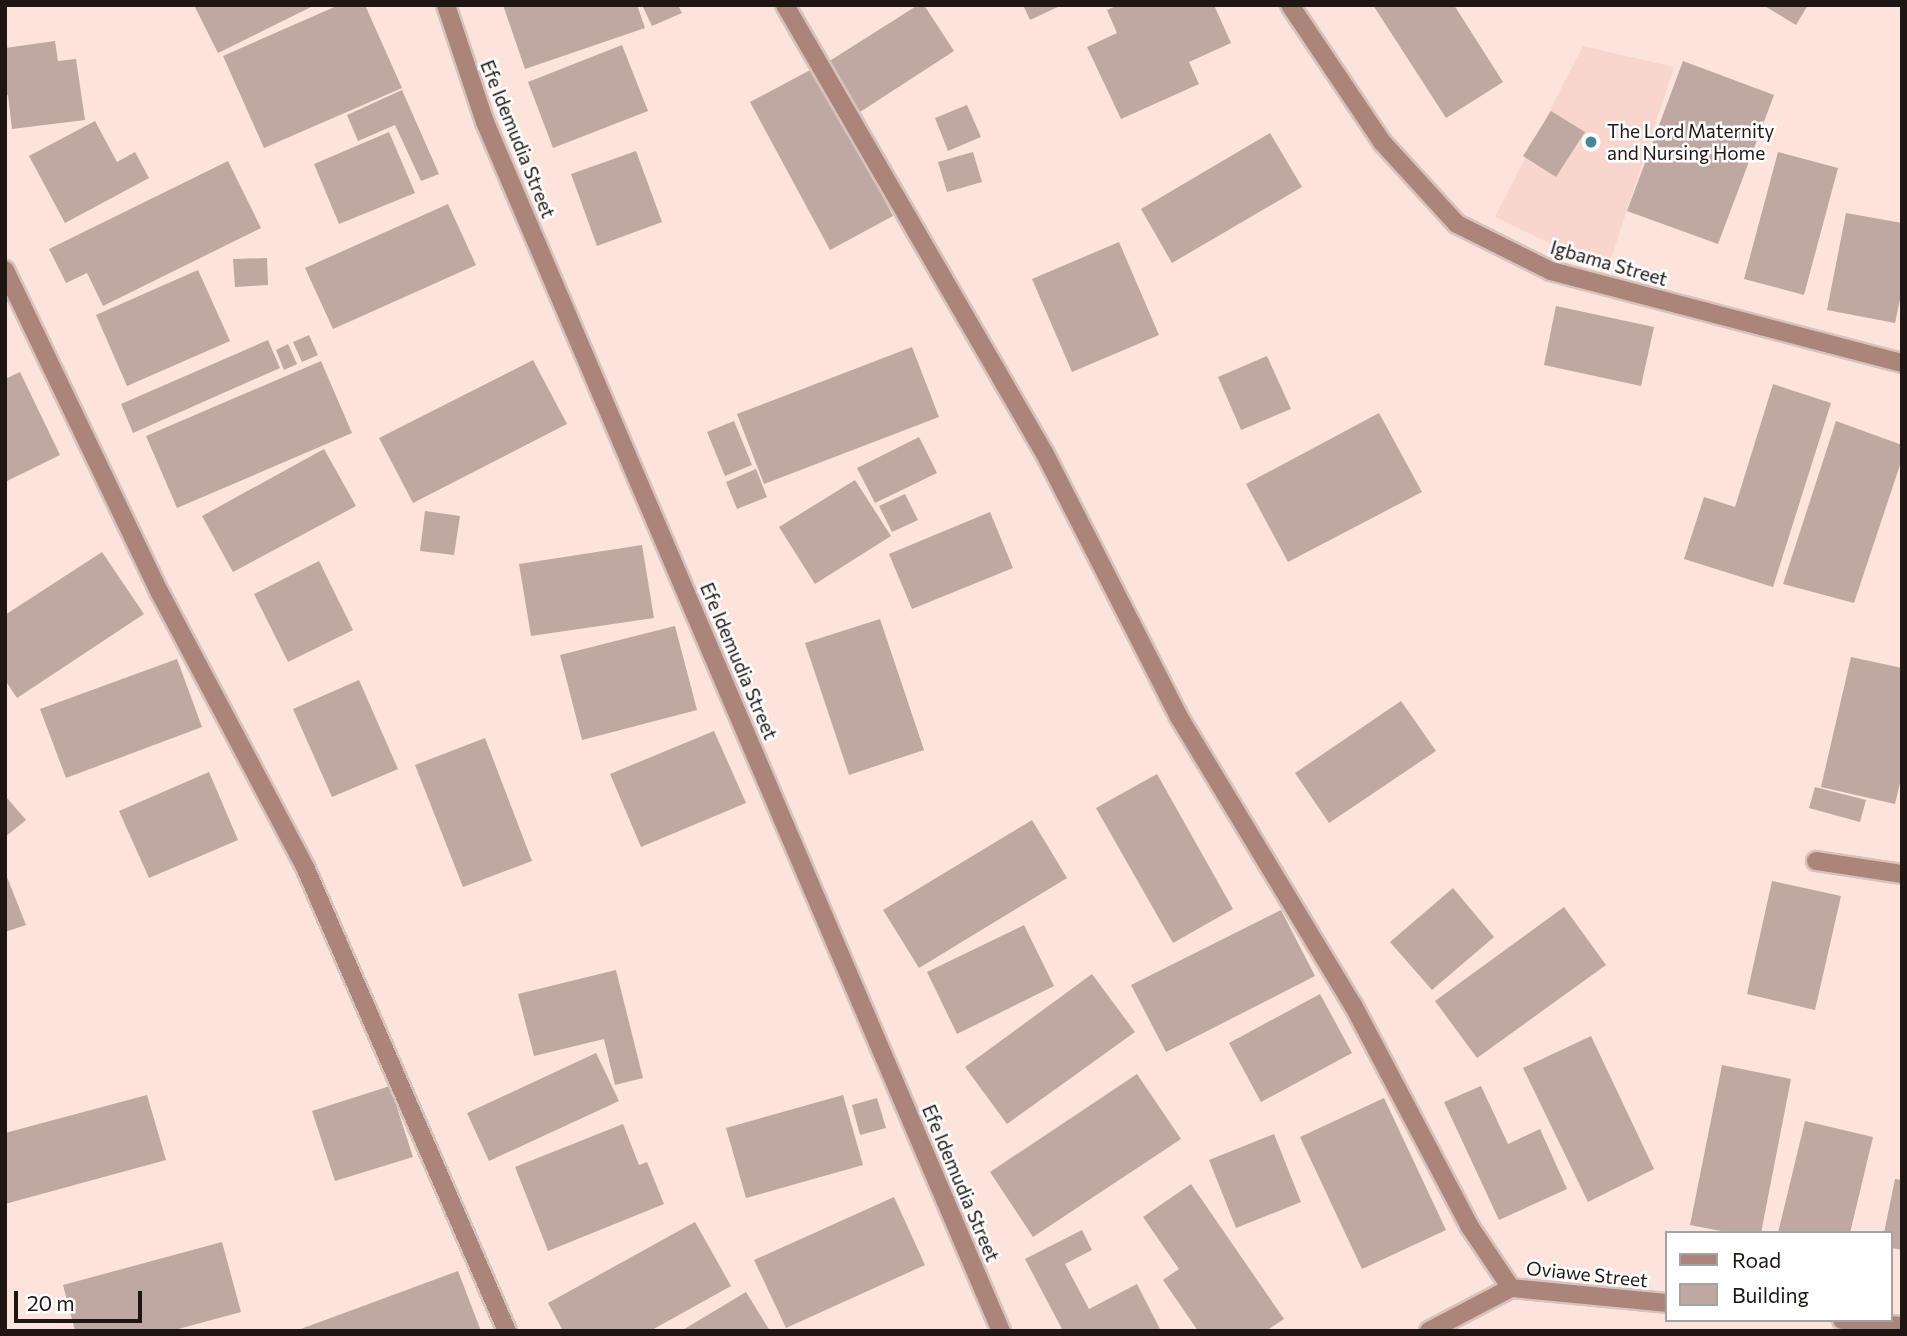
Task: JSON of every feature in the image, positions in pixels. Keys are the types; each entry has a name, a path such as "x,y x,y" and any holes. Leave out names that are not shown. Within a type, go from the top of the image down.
{"street":[{"name":"Efe Idemudia Street","path":"446,5 485,122 1001,1331"},
{"path":"785,5 1045,454 1179,718 1353,1005 1470,1227 1511,1288"},
{"name":"Igbama Street","path":"1290,5 1382,142 1457,224 1551,271 1902,363"},
{"path":"5,270 160,593 305,867 507,1331"},
{"path":"1816,861 1902,874"},
{"name":"Oviawe Street","path":"1429,1331 1511,1288 1666,1303"},
{"path":"1862,1322 1902,1326"}],"shaded area":[{"name":"The Lord Maternity and Nursing Home","path":"1583,46 1674,67 1607,271 1495,217"}],"building":[{"path":"194,5 315,5 218,53"},
{"path":"339,5 365,5 402,88 264,148 223,56"},
{"path":"503,5 637,5 645,28 525,69"},
{"path":"642,5 678,5 682,13 652,26"},
{"path":"918,5 924,5 954,51 860,112 828,62"},
{"path":"1023,5 1062,5 1030,20"},
{"path":"1118,5 1214,5 1231,43 1189,62 1199,84 1121,119 1087,47 1117,33 1107,10"},
{"path":"1373,5 1454,5 1503,82 1446,118"},
{"path":"1763,5 1808,5 1796,25"},
{"path":"55,41 58,61 76,59 85,120 12,129 8,95 5,96 5,48"},
{"path":"622,45 648,111 553,148 528,82"},
{"path":"1683,61 1774,95 1718,244 1627,211"},
{"path":"814,68 893,216 830,250 750,102"},
{"path":"402,90 439,174 421,181 395,125 358,141 347,115"},
{"path":"967,105 981,137 948,151 935,118"},
{"path":"1551,111 1585,132 1556,177 1523,156"},
{"path":"95,121 117,162 135,152 149,178 65,223 29,156"},
{"path":"389,132 415,193 339,224 314,164"},
{"path":"1270,133 1302,187 1172,263 1141,209"},
{"path":"636,151 662,222 597,246 571,174"},
{"path":"973,152 982,182 947,192 938,162"},
{"path":"1778,152 1838,168 1804,295 1744,279"},
{"path":"228,161 261,228 103,306 87,273 66,283 49,249"},
{"path":"448,204 476,265 333,329 305,268"},
{"path":"1846,213 1902,223 1902,290 1895,323 1827,310"},
{"path":"1119,242 1159,335 1072,372 1032,279"},
{"path":"267,258 268,285 235,287 233,259"},
{"path":"198,270 230,341 127,386 96,315"},
{"path":"1556,306 1654,327 1641,386 1544,365"},
{"path":"309,335 318,355 302,362 293,342"},
{"path":"268,340 280,368 133,433 121,404"},
{"path":"288,344 297,364 284,370 276,350"},
{"path":"912,347 939,417 764,484 737,414"},
{"path":"1267,356 1291,409 1241,430 1218,377"},
{"path":"533,360 567,424 413,503 379,438"},
{"path":"321,361 352,433 177,508 146,436"},
{"path":"20,372 60,455 5,482 5,379"},
{"path":"1773,384 1831,403 1773,587 1684,559 1704,497 1735,507"},
{"path":"1379,413 1422,492 1288,562 1246,484"},
{"path":"734,421 752,465 725,476 707,432"},
{"path":"1836,421 1902,445 1902,459 1854,603 1783,584"},
{"path":"919,437 937,473 875,503 857,468"},
{"path":"324,449 356,506 233,572 202,516"},
{"path":"756,469 767,497 737,509 726,482"},
{"path":"855,480 891,536 815,584 779,527"},
{"path":"905,494 918,520 892,532 879,506"},
{"path":"425,511 460,516 454,555 420,551"},
{"path":"990,512 1013,568 912,609 889,554"},
{"path":"642,545 654,618 531,636 519,564"},
{"path":"102,552 144,614 17,698 5,680 5,615"},
{"path":"319,561 353,630 288,662 254,594"},
{"path":"880,619 924,750 849,775 805,643"},
{"path":"675,626 697,710 582,740 560,655"},
{"path":"1851,657 1902,668 1902,774 1895,804 1821,787"},
{"path":"177,659 202,727 66,778 40,709"},
{"path":"359,680 398,769 332,797 293,709"},
{"path":"1401,701 1436,751 1329,823 1295,773"},
{"path":"714,731 746,803 641,847 610,774"},
{"path":"485,738 532,861 463,887 415,765"},
{"path":"209,772 238,840 149,878 119,811"},
{"path":"1157,774 1233,909 1173,943 1096,808"},
{"path":"1815,787 1866,800 1860,822 1809,808"},
{"path":"7,798 26,820 5,837 5,799"},
{"path":"1032,820 1067,878 919,968 883,910"},
{"path":"5,872 26,925 5,932"},
{"path":"1772,881 1841,896 1815,1010 1747,994"},
{"path":"1453,888 1494,937 1432,990 1390,942"},
{"path":"1564,907 1606,965 1477,1058 1435,1001"},
{"path":"1281,910 1315,976 1166,1052 1131,985"},
{"path":"1024,925 1054,986 957,1034 927,972"},
{"path":"616,970 643,1078 615,1085 604,1039 534,1056 518,994"},
{"path":"1092,974 1135,1032 1007,1124 965,1067"},
{"path":"1320,994 1352,1053 1261,1102 1229,1043"},
{"path":"1591,1036 1654,1169 1588,1202 1523,1068"},
{"path":"596,1053 619,1101 489,1161 467,1113"},
{"path":"1722,1065 1791,1079 1761,1231 1721,1231 1690,1225"},
{"path":"1137,1074 1181,1139 1033,1237 990,1172"},
{"path":"390,1086 413,1157 335,1181 312,1111"},
{"path":"1481,1086 1508,1144 1540,1129 1567,1189 1499,1220 1444,1102"},
{"path":"147,1095 166,1160 5,1204 5,1133"},
{"path":"843,1095 863,1165 746,1198 726,1128"},
{"path":"877,1098 886,1128 860,1135 852,1105"},
{"path":"1384,1098 1446,1230 1362,1269 1300,1137"},
{"path":"1805,1121 1873,1137 1850,1231 1778,1231"},
{"path":"623,1124 639,1165 647,1162 664,1204 548,1251 515,1167"},
{"path":"1274,1134 1301,1202 1236,1228 1209,1160"},
{"path":"1895,1179 1902,1180 1902,1250 1893,1248 1893,1231 1884,1231"},
{"path":"1191,1184 1284,1319 1266,1331 1198,1331 1163,1280 1179,1269 1143,1217"},
{"path":"894,1197 925,1265 786,1328 754,1260"},
{"path":"695,1222 731,1286 650,1331 563,1331 548,1303"},
{"path":"1082,1230 1092,1250 1065,1264 1089,1309 1137,1284 1161,1331 1063,1331 1025,1259"},
{"path":"222,1242 241,1312 171,1331 75,1331 63,1285"},
{"path":"458,1271 481,1331 298,1330"},
{"path":"746,1292 770,1331 681,1331"}],"place":[{"name":"The Lord Maternity and Nursing Home","path":"1591,142"}]}
